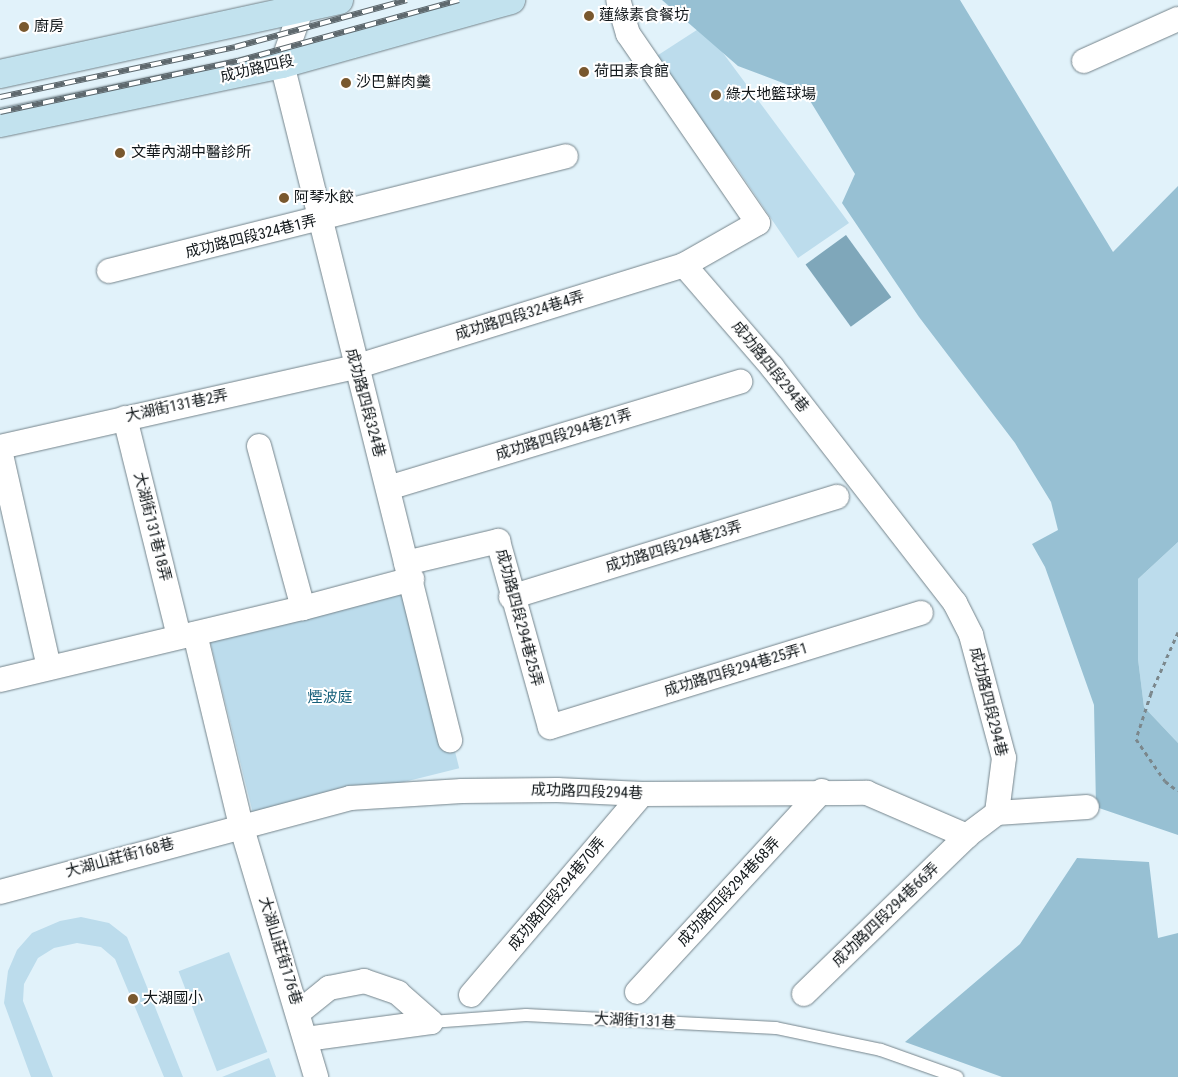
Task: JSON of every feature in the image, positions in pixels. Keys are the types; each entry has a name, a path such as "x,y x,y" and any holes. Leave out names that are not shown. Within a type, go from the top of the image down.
{"main road":[{"path":"0,74 299,5 339,0"},
{"name":"成功路四段","path":"0,123 282,64 511,0"}],"street":[{"path":"618,0 628,34 758,223 684,265"},
{"path":"282,64 299,5"},
{"path":"1084,61 1178,19"},
{"name":"成功路四段324巷","path":"282,64 355,367 388,488 450,740"},
{"name":"成功路四段324巷1弄","path":"109,271 320,221 566,156"},
{"name":"成功路四段324巷4弄","path":"355,367 684,265"},
{"name":"成功路四段294巷","path":"684,265 772,367 955,603 971,635 1004,758 997,813"},
{"name":"大湖街131巷2弄","path":"0,449 126,418 355,367"},
{"name":"成功路四段294巷21弄","path":"388,488 740,382"},
{"name":"大湖街131巷18弄","path":"126,418 241,825"},
{"path":"260,446 303,608"},
{"path":"0,449 49,668"},
{"name":"成功路四段294巷23弄","path":"511,597 837,497"},
{"name":"成功路四段294巷25弄","path":"409,571 498,542 511,597 550,727"},
{"path":"0,680 303,608 409,571"},
{"name":"成功路四段294巷25弄1","path":"550,727 921,613"},
{"name":"成功路四段294巷","path":"241,825 350,798 462,790 557,790 642,794 822,791 867,793 967,836"},
{"name":"成功路四段294巷68弄","path":"637,992 822,791"},
{"name":"成功路四段294巷70弄","path":"471,995 642,794"},
{"path":"967,836 997,813 1087,808"},
{"name":"大湖山莊街168巷","path":"0,892 241,825"},
{"name":"大湖山莊街176巷","path":"241,825 316,1077"},
{"name":"成功路四段294巷66弄","path":"804,994 967,836"},
{"path":"298,1013 329,988 364,981 398,993 431,1022"},
{"name":"大湖街131巷","path":"306,1039 431,1022"}],"lane":[{"name":"大湖街131巷","path":"431,1022 526,1015 776,1028 882,1050 957,1077"}],"path":[{"path":"1178,632 1151,692 1136,739 1165,781 1178,791"}],"green space":[{"path":"703,26 849,223 798,258 734,164 652,59"},
{"path":"1178,542 1178,743 1144,707 1138,659 1138,579"},
{"name":"煙波庭","path":"412,579 459,768 254,819 207,630"},
{"path":"81,917 109,923 127,937 183,1077 164,1077 115,959 101,947 77,943 54,948 38,958 24,984 23,1001 53,1077 31,1077 4,1003 8,971 17,950 32,933 60,921"},
{"path":"229,952 267,1052 217,1071 179,971"},
{"path":"269,1058 276,1077 222,1077"}],"shaded area":[{"path":"662,0 960,0 1113,252 1178,186 1178,542 1138,579 1138,659 1144,707 1178,743 1178,835 1096,807 1094,705 1045,567 1032,544 1058,530 1051,502 1015,443 919,317 842,203 855,174 804,91 738,66"},
{"path":"846,235 891,297 851,327 806,264"},
{"path":"1077,858 1149,862 1158,938 1178,933 1178,1077 1002,1077 905,1042 1020,944"}],"railway":[{"path":"0,97 235,47 407,0"},
{"path":"0,112 238,61 459,0"}],"place":[{"name":"蓮緣素食餐坊","path":"589,16"},
{"name":"廚房","path":"24,27"},
{"name":"荷田素食館","path":"584,72"},
{"name":"沙巴鮮肉羹","path":"346,83"},
{"name":"綠大地籃球場","path":"716,95"},
{"name":"文華內湖中醫診所","path":"120,153"},
{"name":"阿琴水餃","path":"284,198"},
{"name":"大湖國小","path":"133,999"}]}
